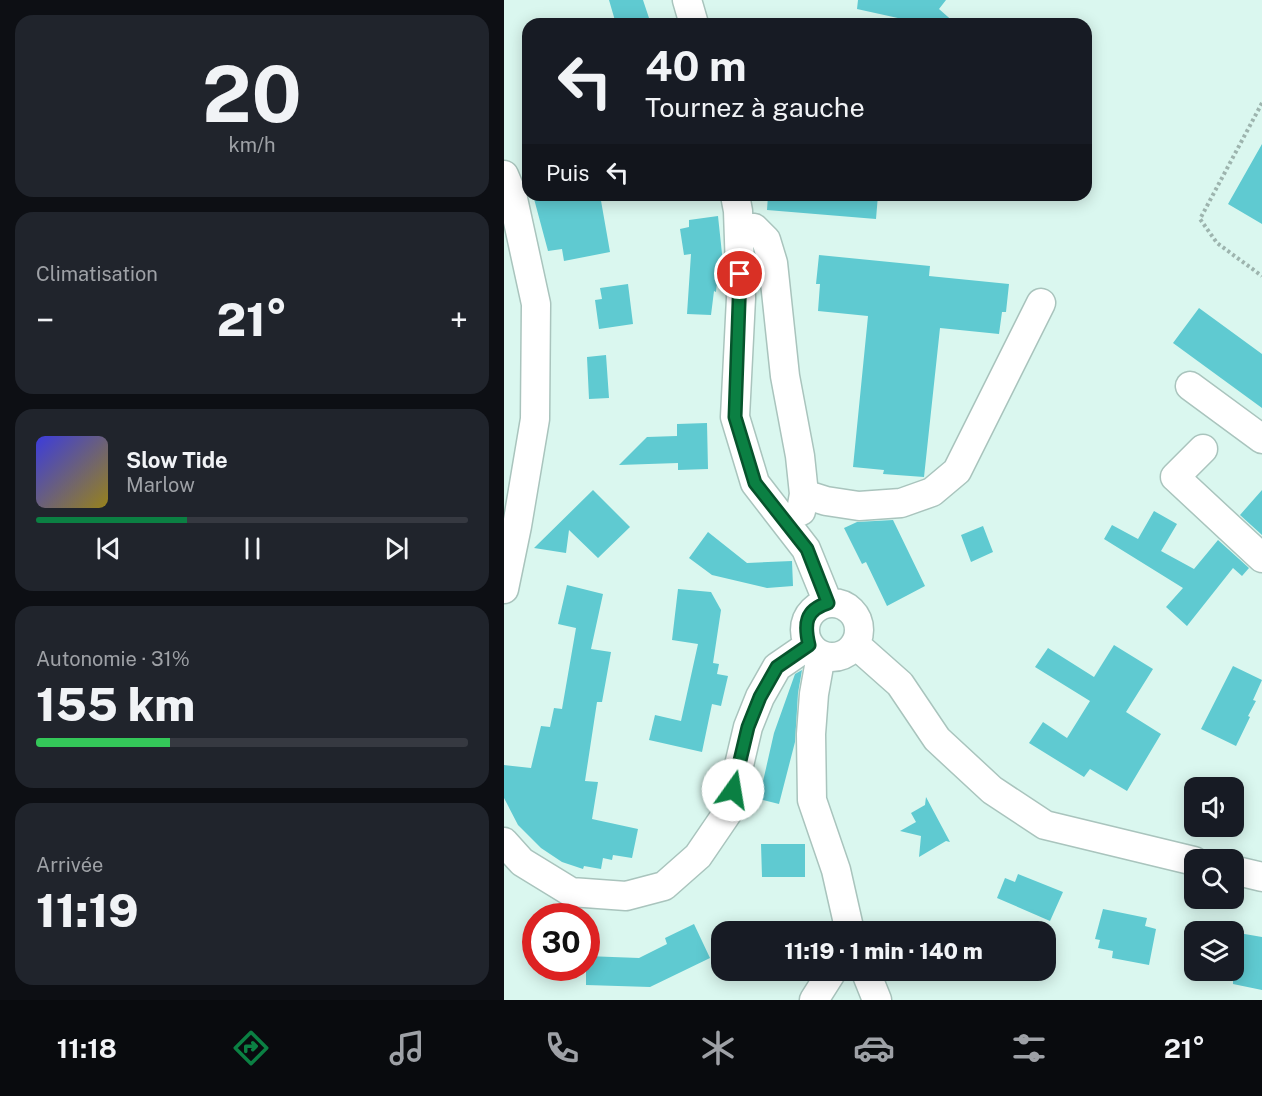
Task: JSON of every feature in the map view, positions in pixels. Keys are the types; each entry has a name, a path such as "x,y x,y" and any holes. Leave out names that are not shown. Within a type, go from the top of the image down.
{"street":[{"path":"687,0 692,18"},
{"path":"504,175 512,194 536,304 535,419 510,516 504,589"},
{"path":"736,201 739,227 741,298 735,417 755,483 807,549 828,603"},
{"path":"739,227 754,228 766,240 772,262 785,376 800,456 804,494 796,535"},
{"path":"804,494 826,501 859,506 901,503 932,492 957,471 1041,303"},
{"path":"1190,386 1262,440"},
{"path":"1203,449 1176,477 1262,558"},
{"path":"504,842 522,862 571,892 626,896 664,886 698,856 728,812 748,727 760,697 777,667 815,650 834,658 848,653 856,645 860,629 856,616 844,606 828,603 819,606 810,615 805,629 815,650 811,734 812,800 836,870 848,921"},
{"path":"856,645 900,684 937,739 992,790 1045,825 1184,859"},
{"path":"1244,873 1262,877"},
{"path":"814,1000 826,981"},
{"path":"869,981 877,1000"}],"path":[{"path":"1262,103 1200,219 1217,243 1262,276"}],"building":[{"path":"609,0 643,0 649,18 614,18"},
{"path":"858,0 946,0 939,9 949,18 898,18 857,9"},
{"path":"1262,144 1262,224 1228,204"},
{"path":"535,201 601,201 610,252 564,261 562,249 548,251"},
{"path":"768,201 878,201 876,219 767,210"},
{"path":"718,216 723,263 719,262 711,315 687,314 691,254 684,255 680,229 689,227 689,220"},
{"path":"819,255 930,266 929,276 1009,284 1006,312 1002,312 999,334 940,328 924,477 883,474 884,470 853,467 868,316 818,311 820,284 816,284"},
{"path":"628,284 633,324 599,329 595,300 602,299 600,288"},
{"path":"1199,308 1262,354 1262,408 1173,343"},
{"path":"606,355 609,398 589,399 587,357"},
{"path":"707,423 708,469 678,470 678,463 619,465 647,437 677,436 677,424"},
{"path":"593,490 630,527 598,558 569,530 566,553 534,548"},
{"path":"1262,490 1262,535 1240,515"},
{"path":"1154,511 1177,524 1161,551 1194,569 1218,540 1249,568 1242,576 1233,568 1187,626 1166,607 1183,588 1104,539 1112,525 1138,539"},
{"path":"893,520 925,586 887,606 866,562 862,564 844,528 857,522"},
{"path":"983,526 993,552 971,562 961,535"},
{"path":"708,532 747,563 792,561 793,586 767,588 712,575 689,558"},
{"path":"567,585 603,594 591,649 611,652 602,702 597,702 585,781 598,782 592,819 638,829 632,858 613,855 612,860 603,858 601,869 584,866 583,869 562,862 541,848 518,825 504,798 504,765 531,768 541,726 550,727 554,708 562,709 576,628 558,624"},
{"path":"678,589 711,592 721,610 713,663 719,664 717,674 728,676 721,706 712,704 702,752 649,740 655,715 681,721 698,644 672,640"},
{"path":"1114,645 1153,669 1126,712 1161,734 1127,791 1090,769 1084,777 1029,743 1043,722 1067,738 1090,701 1035,667 1048,648 1094,677"},
{"path":"1233,666 1262,680 1253,700 1256,701 1248,716 1250,717 1236,746 1201,729"},
{"path":"802,670 795,742 779,804 759,799 774,733 795,674"},
{"path":"926,797 950,842 946,841 919,857 921,836 900,831 916,822 911,813 925,805"},
{"path":"761,844 805,844 805,877 762,877"},
{"path":"1018,874 1063,892 1050,921 997,898 1005,878 1015,882"},
{"path":"1103,909 1147,918 1145,926 1156,929 1149,965 1112,958 1113,951 1098,948 1100,940 1095,939"},
{"path":"694,924 710,958 650,987 586,985 586,981 600,981 600,957 639,958 667,944 665,938"},
{"path":"1244,934 1262,937 1262,990 1233,984 1233,981 1244,981"}],"route":[{"path":"733,790 748,727 760,697 777,667 809,645 805,629 810,615 819,606 828,603 807,549 755,483 735,417 741,298 740,274"}]}
